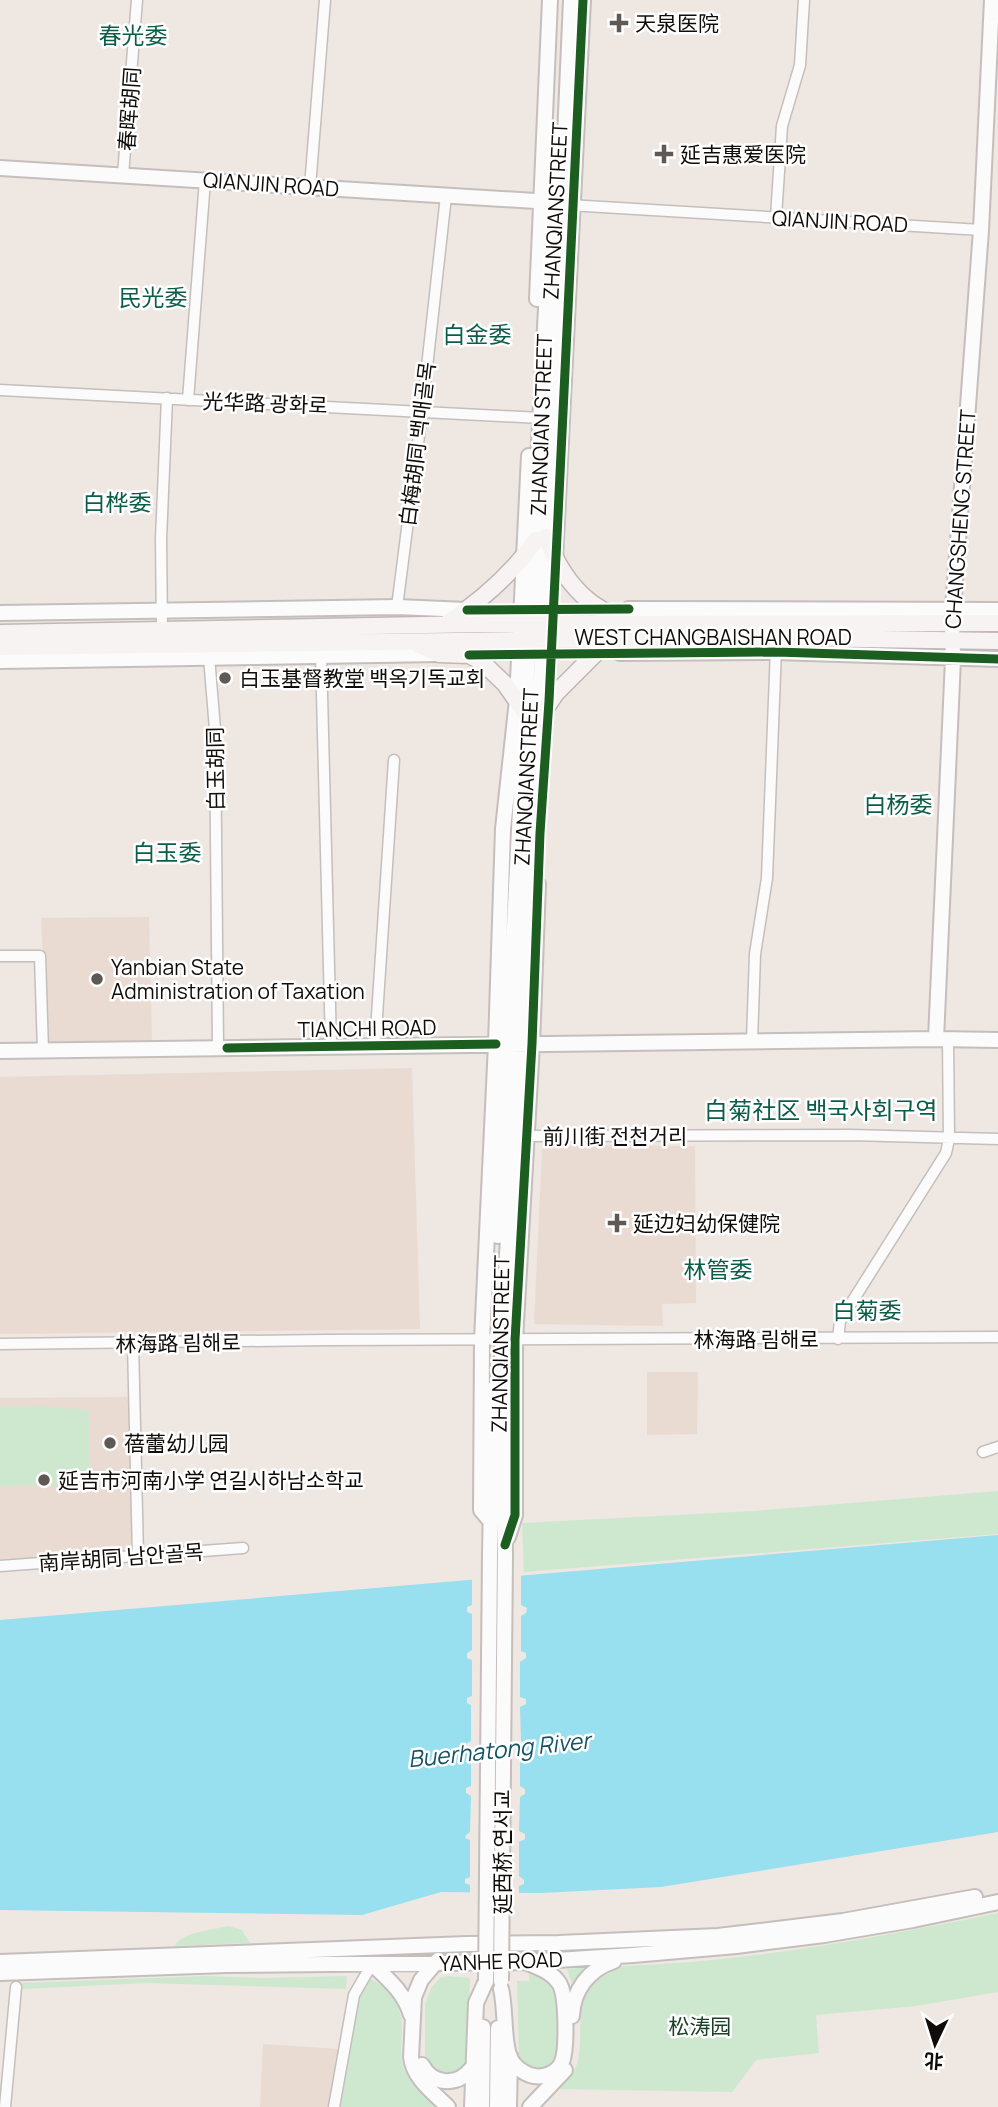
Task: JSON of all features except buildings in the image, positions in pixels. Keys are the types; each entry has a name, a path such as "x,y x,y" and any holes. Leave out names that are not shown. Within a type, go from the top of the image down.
{"main road":[{"name":"ZHANQIANSTREET","path":"500,1552 491,1522 498,1340 536,641 537,623 555,560 557,204 550,0"},
{"name":"ZHANQIAN STREET","path":"541,539 535,418 557,204 562,0"},
{"name":"ZHANQIAN STREET","path":"536,641 557,204 571,0"},
{"name":"ZHANQIANSTREET","path":"557,204 583,0"},
{"name":"CHANGSHENG STREET","path":"942,1039 952,616 981,230 992,0"},
{"name":"QIANJIN ROAD","path":"0,168 557,204"},
{"name":"ZHANQIANSTREET","path":"535,418 524,557 537,623"},
{"path":"526,512 555,560 588,600 625,615"},
{"path":"446,624 510,574 541,539"},
{"path":"0,613 397,607 467,610 479,624"},
{"name":"WEST CHANGBAISHAN ROAD","path":"0,633 537,623 625,615 952,616 998,610"},
{"name":"WEST CHANGBAISHAN ROAD","path":"952,616 998,623"},
{"path":"0,661 141,652 209,657 470,654 505,684 532,717 610,639"},
{"name":"WEST CHANGBAISHAN ROAD","path":"0,647 141,652 610,639 777,645 953,659 998,659"},
{"name":"ZHANQIANSTREET","path":"500,1552 498,1340 526,1136 514,1044 503,829 517,700 536,641"},
{"name":"ZHANQIANSTREET","path":"514,1044 540,833 549,701 536,641"},
{"name":"WEST CHANGBAISHAN ROAD","path":"777,645 998,641"},
{"path":"413,643 439,654"},
{"name":"TIANCHI ROAD","path":"0,1051 998,1040"},
{"name":"延西桥 연서교","path":"496,1984 500,1552"},
{"name":"YANHE ROAD","path":"0,1962 559,1943 765,1932 862,1918 998,1893"},
{"name":"YANHE ROAD","path":"0,1973 226,1965 527,1962 633,1955 812,1937 998,1902"},
{"path":"510,2056 520,2070 537,2077 558,2069 563,2057 565,2008 554,1959 559,1943"},
{"path":"454,1945 431,1977 422,1995 419,2009 419,2055 425,2071 443,2081 460,2078 472,2068"},
{"path":"530,2107 562,2074 570,2061 572,2007 580,1987 601,1965 633,1955"},
{"path":"527,1962 547,1972 560,1984"},
{"path":"372,1964 396,1986 412,2016"},
{"path":"440,1964 418,1985 412,2016 411,2057 413,2070 449,2107"},
{"path":"472,2107 476,2003 480,1995 496,1984"},
{"path":"496,1984 505,2005 510,2056 509,2107"},
{"path":"496,1984 497,2107"},
{"path":"480,1995 483,2005 482,2107"}],"street":[{"name":"春晖胡同","path":"123,175 137,0"},
{"path":"310,187 325,0"},
{"path":"776,217 782,126 800,65 804,0"},
{"path":"188,400 205,180"},
{"name":"白梅胡同 백매골목","path":"397,607 446,196"},
{"name":"QIANJIN ROAD","path":"557,204 981,230"},
{"name":"光华路 광화로","path":"0,390 349,406 535,418"},
{"path":"162,630 161,539 167,398"},
{"path":"752,1041 755,954 767,878 777,645"},
{"path":"321,655 331,1046"},
{"name":"白玉胡同","path":"209,657 215,729 218,1048"},
{"path":"375,1046 394,760"},
{"path":"0,956 40,956 43,1051"},
{"path":"838,1339 840,1321 943,1159 949,1139 942,1039"},
{"name":"前川街 전천거리","path":"526,1136 852,1135 998,1139"},
{"name":"林海路 림해로","path":"0,1344 998,1337"},
{"path":"134,1343 138,1556"},
{"path":"984,1452 998,1447"},
{"name":"南岸胡同 남안골목","path":"0,1566 243,1548"},
{"path":"334,2107 354,1995 372,1964"},
{"path":"5,2107 16,1987"}],"shaded area":[{"name":"Yanbian State Administration of Taxation","path":"149,917 152,1041 47,1042 41,918"},
{"path":"412,1068 420,1329 0,1334 0,1077"},
{"name":"延边妇幼保健院","path":"547,1145 695,1146 696,1303 662,1304 663,1326 534,1324 542,1150"},
{"path":"647,1372 698,1372 697,1434 647,1435"},
{"name":"延吉市河南小学 연길시하남소학교","path":"129,1397 134,1557 0,1564 0,1398"},
{"path":"263,2044 338,2049 329,2107 260,2107"}],"green space":[{"path":"45,1406 89,1410 89,1485 0,1486 0,1407"},
{"path":"998,1491 998,1534 524,1572 522,1523 753,1511"},
{"name":"松涛园","path":"998,1913 998,1992 916,2006 816,2015 819,2053 756,2060 732,2092 559,2089 576,2067 585,1993 592,1982 604,1972 623,1966 717,1960 811,1947"},
{"path":"228,1926 242,1930 250,1943 175,1946 178,1941 191,1935"},
{"path":"590,1967 573,1987 567,1969"},
{"path":"529,1974 543,1978 558,1994 560,2052 550,2069 532,2071 519,2059 517,1981 529,1981"},
{"path":"206,1976 347,1976 346,1989 147,1983 21,1989 20,1983"},
{"path":"367,1978 382,1986 396,2004 402,2024 401,2053 405,2071 416,2086 439,2107 341,2107 354,2007"},
{"path":"440,1978 469,1978 470,1981 467,2062 465,2068 453,2076 435,2073 425,2059 425,2005 431,1988"}],"water":[{"name":"Buerhatong River","path":"998,1535 998,1832 661,1887 541,1893 441,1892 362,1915 0,1910 0,1620"}],"pier":[{"path":"521,1572 521,1605 527,1608 526,1613 521,1616 521,1651 526,1653 526,1658 520,1662 520,1697 526,1699 526,1704 520,1707 521,1741 525,1744 525,1750 520,1752 520,1786 525,1789 525,1794 520,1797 519,1831 525,1834 525,1839 519,1842 519,1876 524,1880 524,1884 519,1886 519,1896 470,1896 470,1885 465,1883 465,1879 470,1877 470,1840 465,1838 470,1832 471,1796 466,1793 466,1788 471,1786 471,1750 466,1748 466,1744 471,1741 471,1705 467,1703 467,1698 472,1696 472,1660 467,1658 467,1653 472,1650 472,1614 467,1612 467,1607 472,1605 472,1577"}],"cycle path":[{"path":"505,1545 515,1515 515,1340 583,0"},
{"path":"467,610 629,609"},
{"path":"469,655 776,652 998,659"},
{"path":"227,1048 496,1044"}],"place":[{"name":"天泉医院","path":"619,23"},
{"name":"延吉惠爱医院","path":"664,154"},
{"name":"白玉基督教堂 백옥기독교회","path":"225,678"},
{"name":"Yanbian State Administration of Taxation","path":"97,979"},
{"name":"延边妇幼保健院","path":"617,1223"},
{"name":"蓓蕾幼儿园","path":"110,1443"},
{"name":"延吉市河南小学 연길시하남소학교","path":"44,1480"}],"district":[{"name":"春光委","path":"133,35"},
{"name":"民光委","path":"153,297"},
{"name":"白金委","path":"477,334"},
{"name":"白桦委","path":"117,502"},
{"name":"白杨委","path":"898,804"},
{"name":"白玉委","path":"167,852"},
{"name":"白菊社区 백국사회구역","path":"821,1109"},
{"name":"林管委","path":"718,1269"},
{"name":"白菊委","path":"867,1310"}]}
